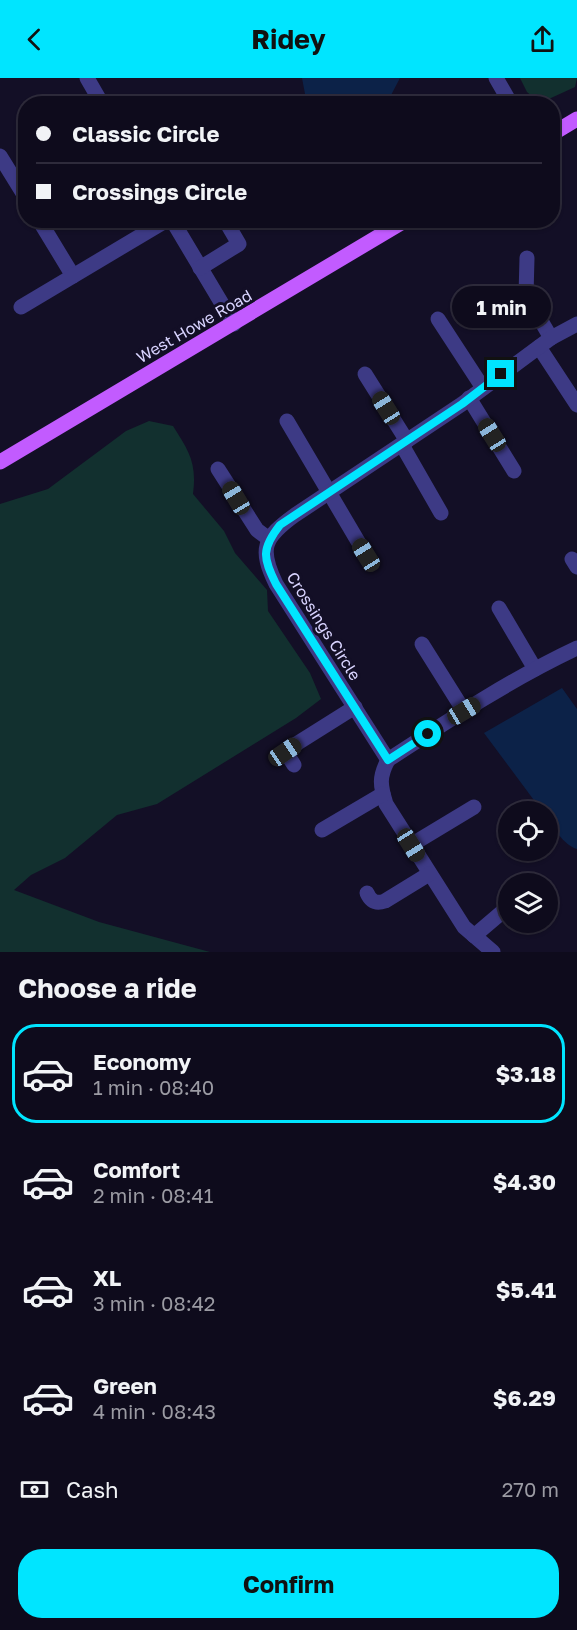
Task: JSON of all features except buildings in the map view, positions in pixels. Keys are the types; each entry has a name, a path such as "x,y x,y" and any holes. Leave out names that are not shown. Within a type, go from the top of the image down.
{"main road":[{"path":"560,129 577,119"},
{"name":"West Howe Road","path":"0,462 393,228"}],"street":[{"path":"87,78 97,96"},
{"path":"496,78 506,96"},
{"path":"0,156 18,185"},
{"path":"44,228 73,276"},
{"path":"21,308 156,228"},
{"path":"175,228 234,324"},
{"path":"201,268 239,244 230,228"},
{"path":"527,258 526,295 545,342 577,405"},
{"path":"438,319 483,388"},
{"path":"218,469 256,530 269,539 280,525 404,443 545,342 577,324"},
{"path":"365,374 441,513"},
{"path":"469,398 514,471"},
{"path":"287,421 366,555"},
{"name":"Crossings Circle","path":"269,539 265,550 266,564 276,584 388,760"},
{"path":"499,608 535,669"},
{"path":"422,644 464,711"},
{"path":"493,952 464,927 429,874 386,804 382,794 381,775 388,760 464,711 535,669 577,648"},
{"path":"294,765 285,752 355,707"},
{"path":"322,830 382,794"},
{"path":"411,845 474,807"},
{"path":"367,893 373,902 385,901 429,874"},
{"path":"474,936 498,916"}],"green space":[{"path":"520,78 577,78 575,87 555,96 532,96"},
{"path":"149,421 173,426 179,435 193,465 193,494 224,531 235,553 267,590 268,611 310,673 321,699 296,718 157,804 117,815 65,858 31,875 14,890 99,922 210,952 0,952 0,504 48,489 126,431"}],"water":[{"path":"302,78 400,78 391,96 305,96"},
{"path":"562,688 577,709 577,849 567,844 558,834 558,801 535,801 484,733"}],"route":[{"path":"428,734 388,760 276,584 266,564 265,550 269,539 280,525 462,404 501,374"}]}
